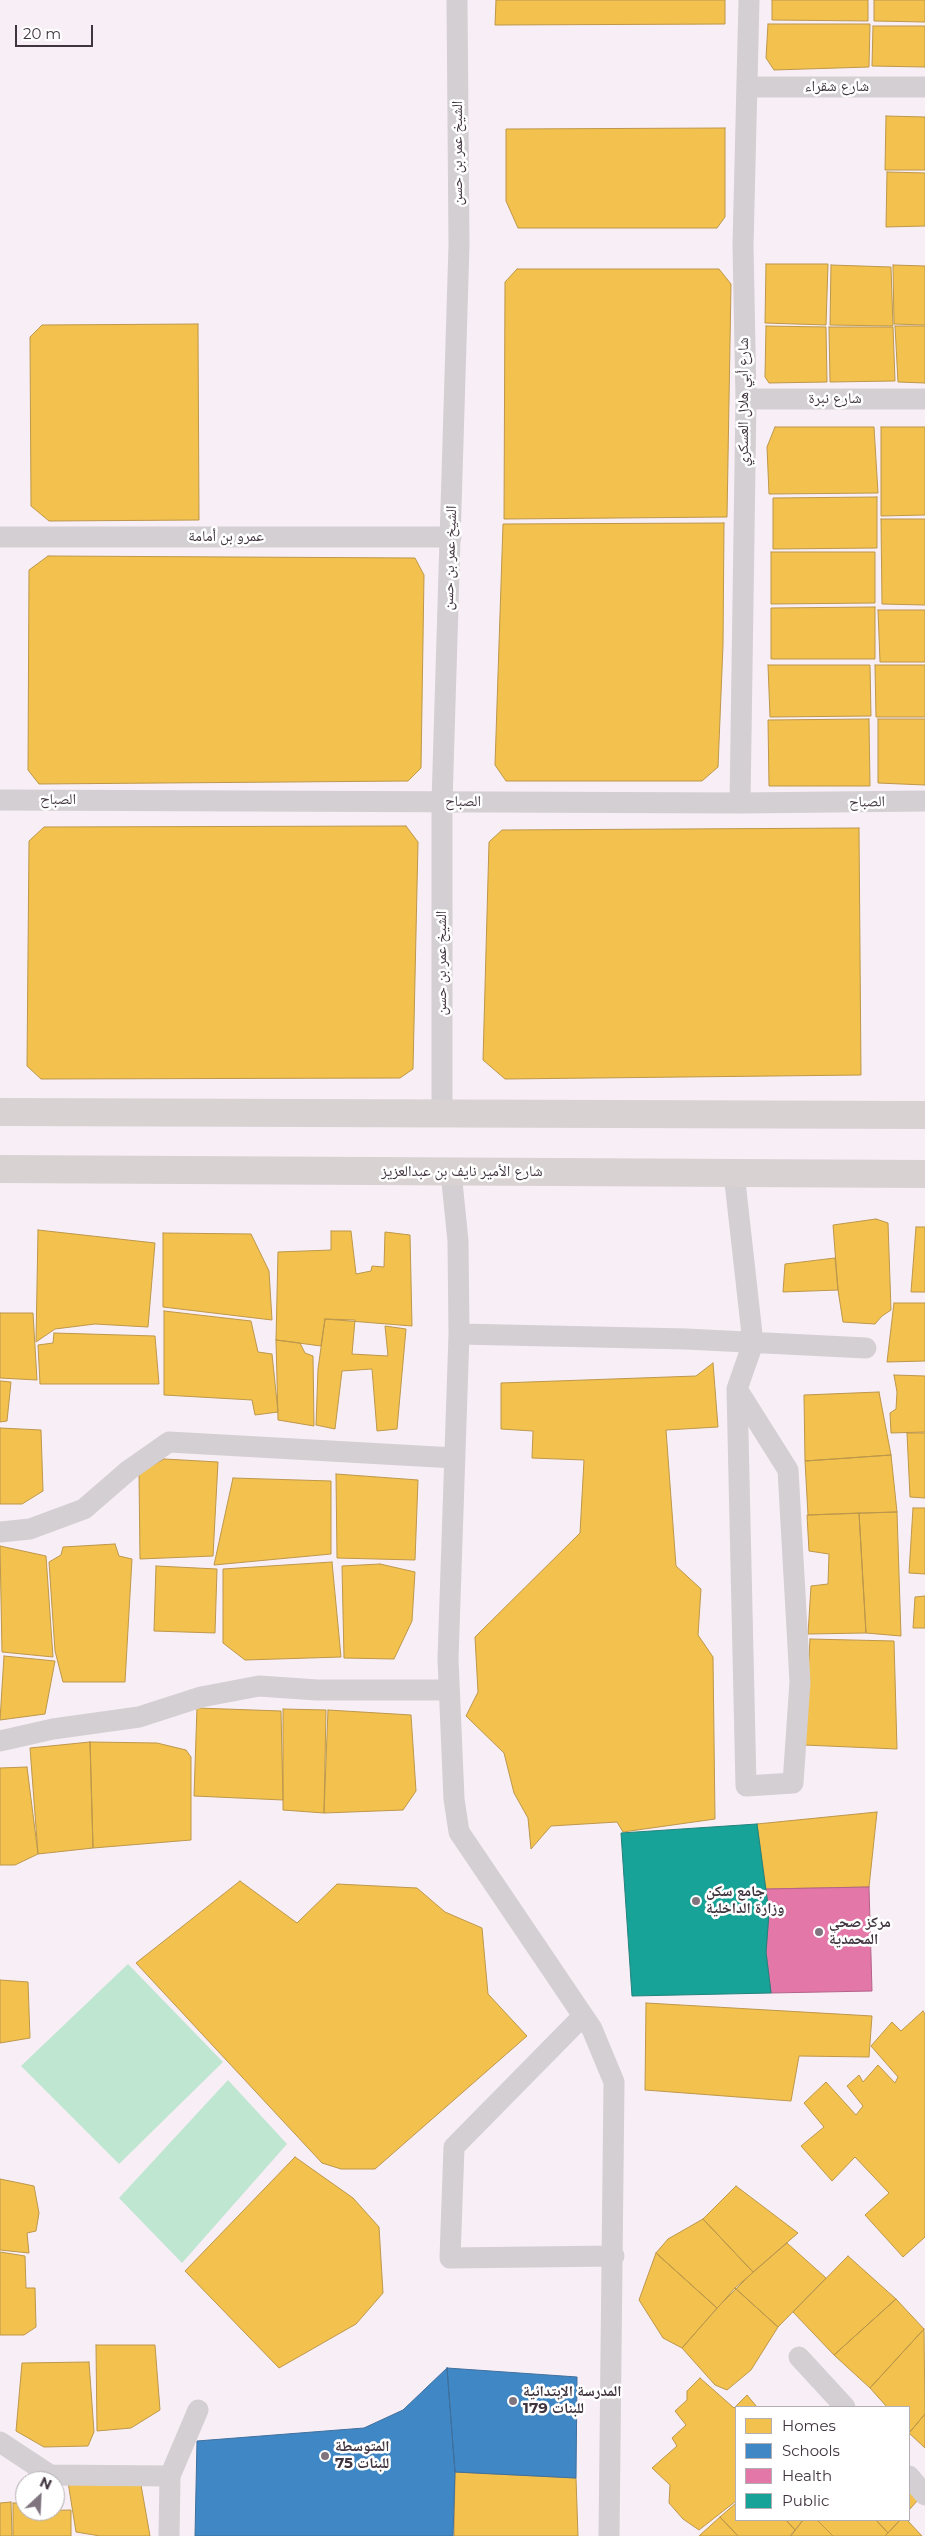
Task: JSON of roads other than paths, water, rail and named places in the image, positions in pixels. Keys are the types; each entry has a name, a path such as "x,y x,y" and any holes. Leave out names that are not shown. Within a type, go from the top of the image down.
{"street":[{"name":"الشيخ عمر بن حسن","path":"442,1115 442,802 459,245 457,0"},
{"name":"شارع أبي هلال العسكري","path":"740,803 746,399 743,246 749,87 749,0"},
{"name":"شارع شقراء","path":"749,87 925,87"},
{"name":"شارع نبرة","path":"746,399 925,399"},
{"name":"عمرو بن أمامة","path":"0,537 451,537"},
{"name":"الصباح","path":"0,800 740,803 925,801"},
{"path":"0,1112 442,1115 925,1115"},
{"name":"شارع الأمير نايف بن عبدالعزيز","path":"0,1169 925,1174"},
{"path":"451,1172 458,1241 459,1334 448,1659 454,1799 459,1832 592,2029 614,2082 614,2256 609,2536"},
{"path":"734,1173 753,1343 737,1390 746,1786 793,1783 800,1682 788,1470 737,1390"},
{"path":"459,1334 866,1348"},
{"path":"0,1532 30,1529 84,1509 129,1470 169,1442 454,1458"},
{"path":"0,1741 53,1729 139,1717 201,1697 259,1686 317,1690 450,1690"},
{"path":"583,2016 454,2147 450,2258 614,2256"},
{"path":"799,2357 844,2406"},
{"path":"169,2536 170,2476 198,2410"},
{"path":"0,2442 50,2475 170,2476"},
{"path":"910,2477 925,2495"}],"place":[{"name":"جامع سكن وزارة الداخلية","path":"696,1901"},
{"name":"مركز صحي المحمدية","path":"819,1932"},
{"name":"المدرسة الإبتدائية 179 للبنات","path":"513,2401"},
{"name":"المتوسطة 75 للبنات","path":"325,2456"}]}
